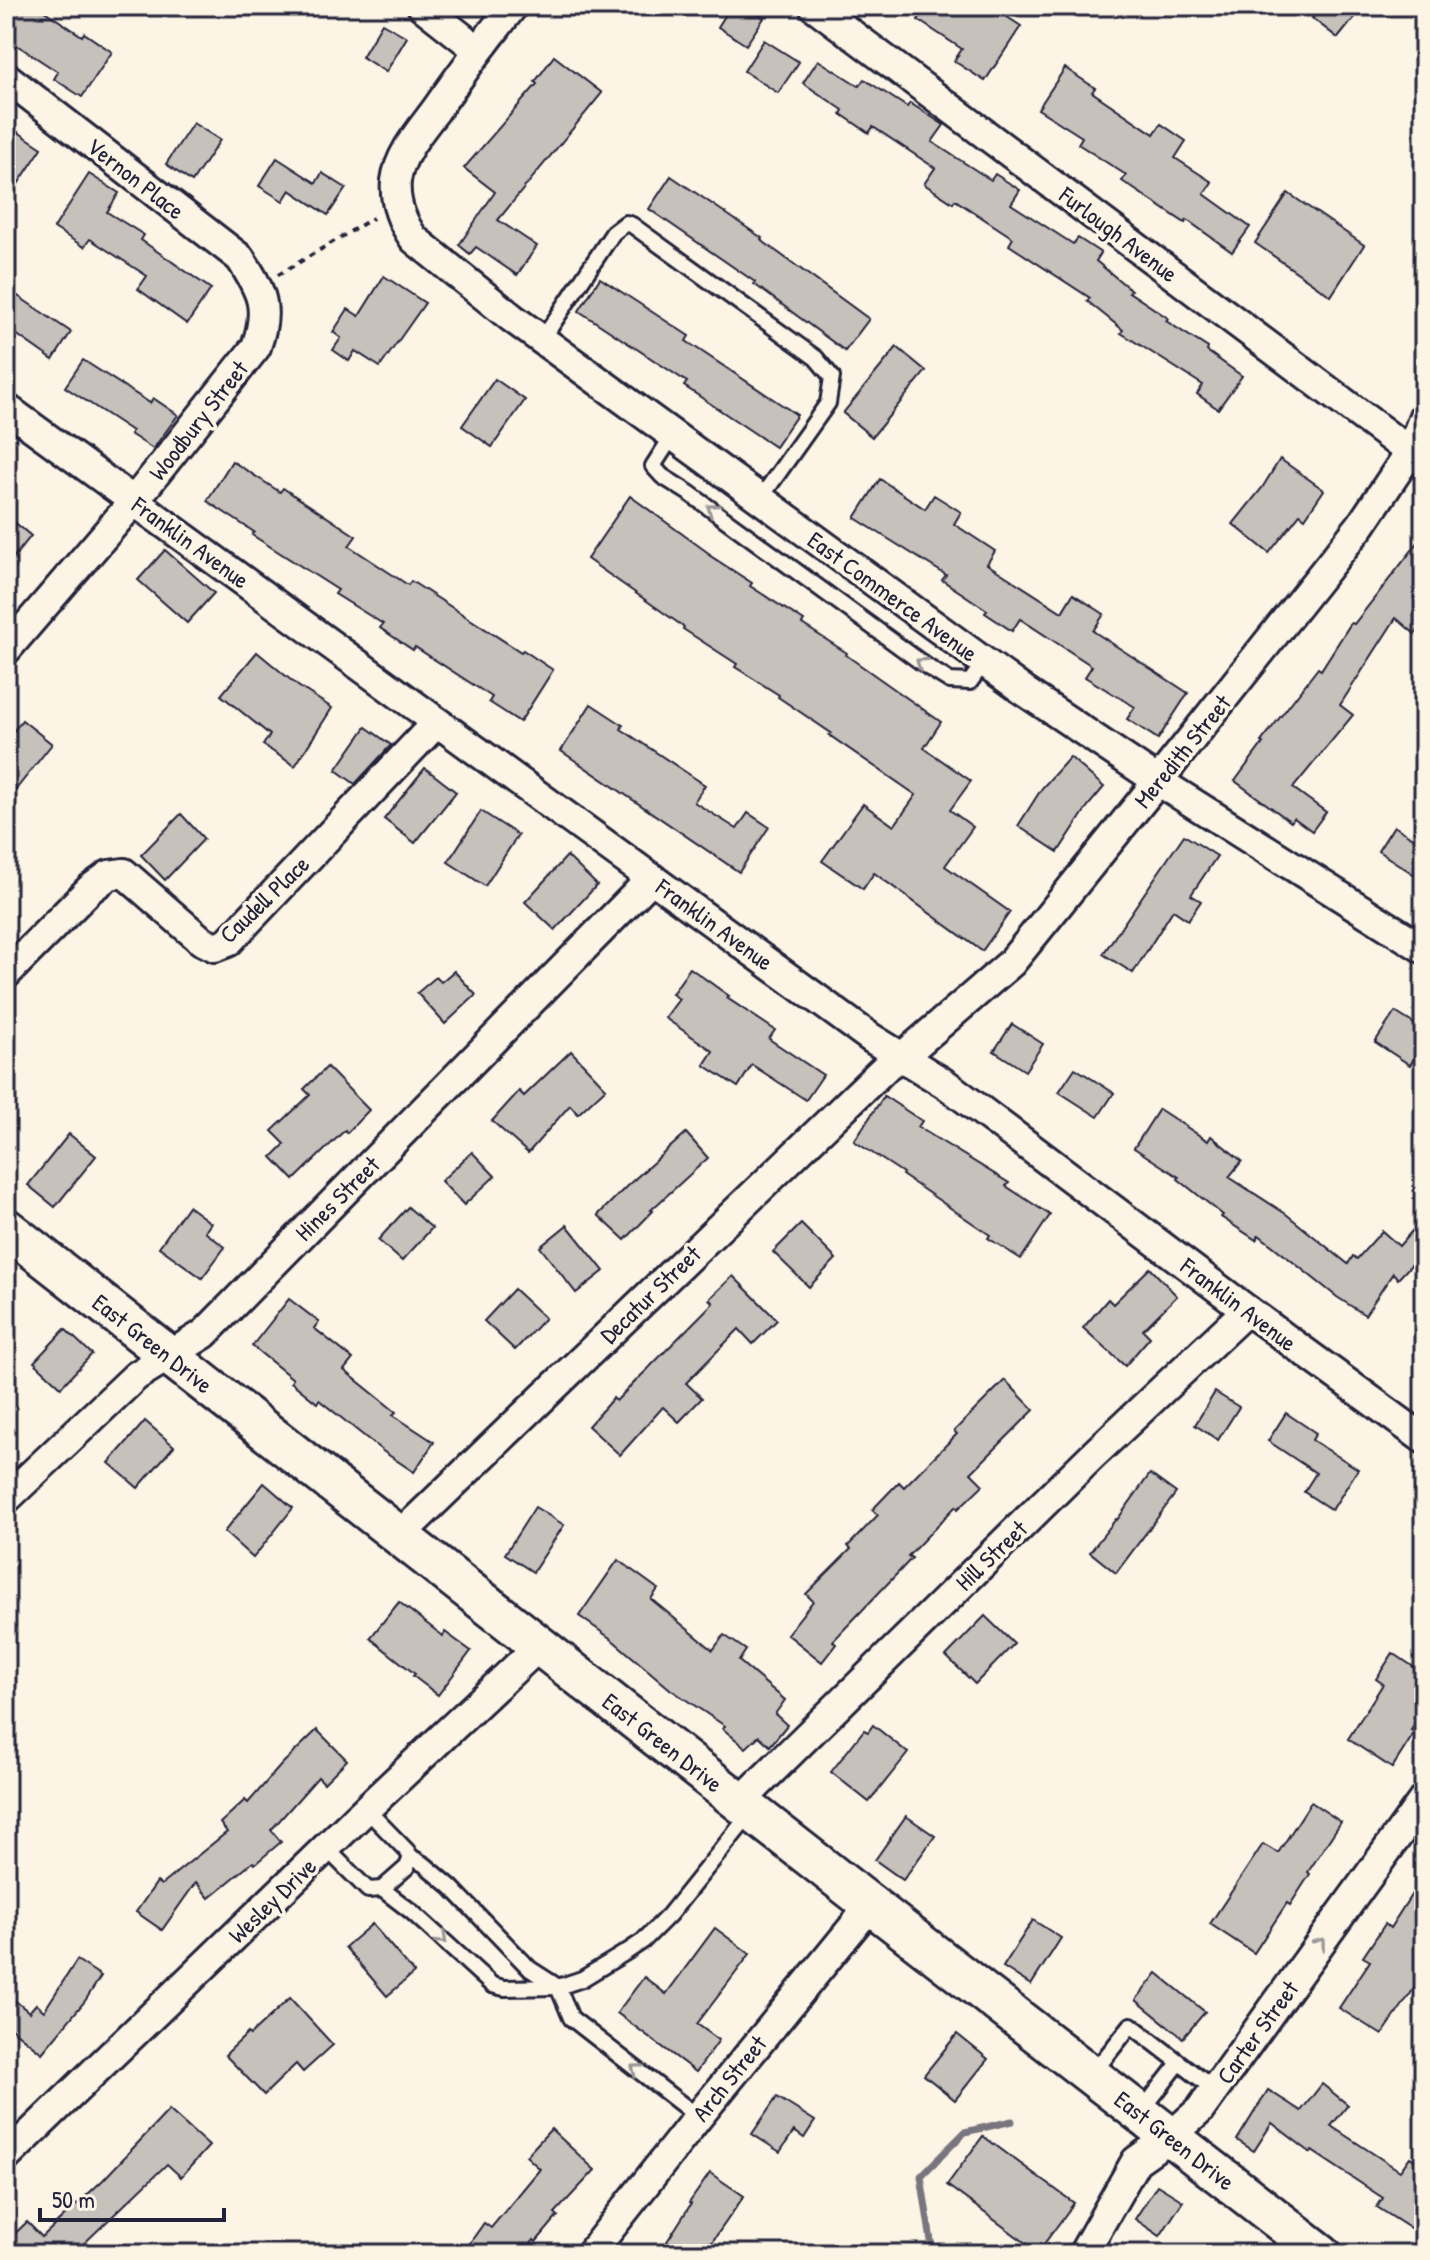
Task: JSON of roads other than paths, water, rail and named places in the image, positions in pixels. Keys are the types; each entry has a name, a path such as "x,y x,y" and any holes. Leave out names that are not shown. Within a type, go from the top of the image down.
{"main road":[{"name":"East Green Drive","path":"6,1228 1322,2254"}],"street":[{"path":"422,6 478,50 513,6"},
{"name":"Furlough Avenue","path":"814,6 1417,457"},
{"name":"East Commerce Avenue","path":"478,50 399,166 397,204 405,226 414,239 542,340 984,662 1158,781 1424,949"},
{"name":"Vernon Place","path":"6,77 240,258 259,286"},
{"name":"Woodbury Street","path":"6,650 134,501 256,347 264,309 259,286"},
{"name":"Franklin Avenue","path":"6,408 871,1038 947,1085 1424,1439"},
{"name":"Meredith Street","path":"902,1057 1011,963 1417,457 1424,416"},
{"name":"Caudell Place","path":"6,974 90,889 109,875 124,873 201,940 215,947 228,942 437,722"},
{"name":"Hines Street","path":"6,1499 136,1376 204,1334 652,878"},
{"name":"Decatur Street","path":"400,1535 889,1064 902,1057"},
{"name":"Hill Street","path":"746,1807 1068,1479 1247,1310"},
{"name":"Wesley Drive","path":"6,2157 540,1645"},
{"name":"Carter Street","path":"1083,2254 1136,2161 1170,2137 1200,2110 1424,1799"},
{"name":"Arch Street","path":"590,2254 871,1905"}],"lane":[{"path":"542,340 613,233 626,223 804,349 832,377 828,403 760,499"},
{"path":"673,435 653,466 662,476 950,681 970,682 984,662"},
{"path":"382,1889 492,1985 504,1988 558,1987 582,1979 643,1941 669,1915 746,1807"},
{"path":"366,1809 411,1857 451,1887 530,1969 558,1987 571,2018 698,2117"},
{"path":"326,1848 368,1890 382,1889 407,1867 411,1857"},
{"path":"1091,2075 1131,2025 1215,2090"},
{"path":"1140,2113 1179,2063"}],"waterway":[{"path":"933,2254 921,2176 965,2132 1012,2121"}]}
